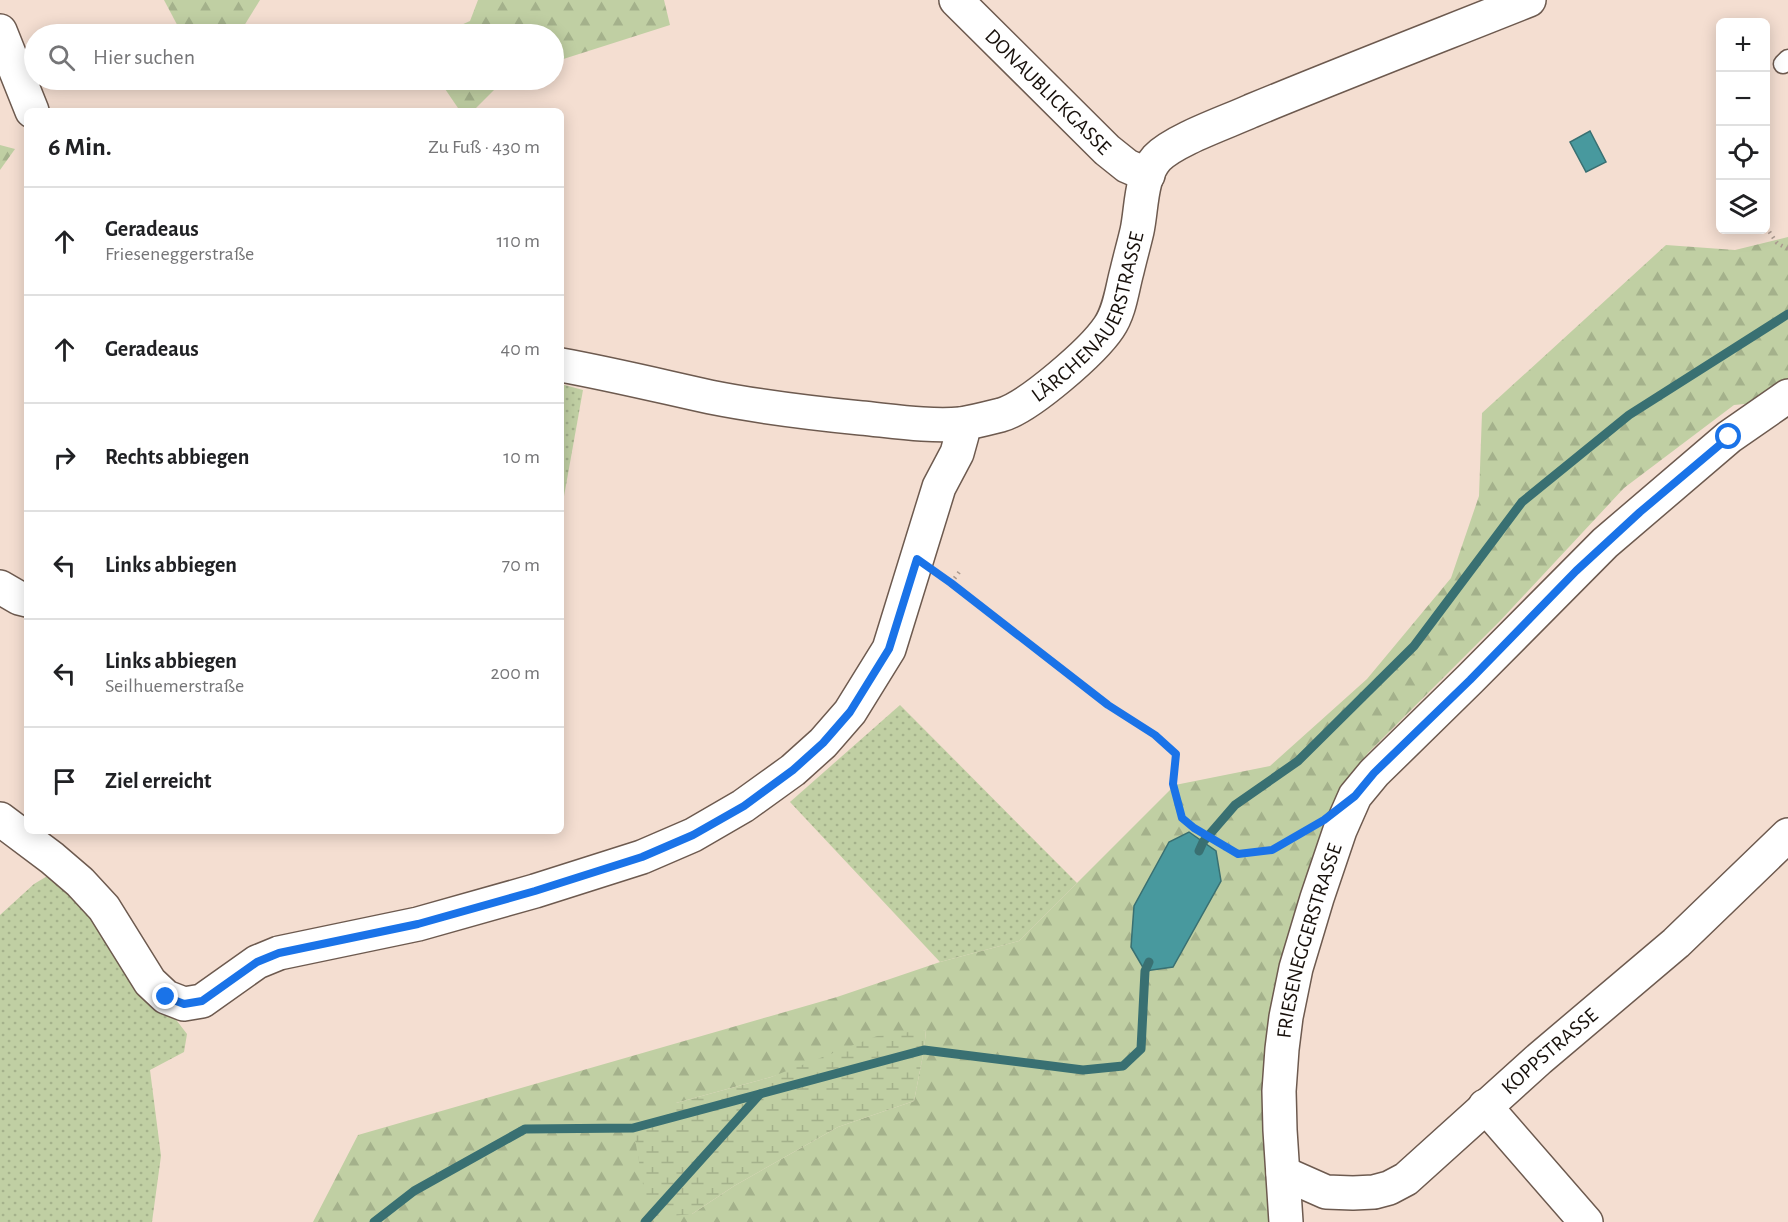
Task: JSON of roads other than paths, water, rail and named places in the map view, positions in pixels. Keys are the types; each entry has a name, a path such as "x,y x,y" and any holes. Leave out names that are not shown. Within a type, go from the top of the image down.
{"street":[{"name":"DONAUBLICKGASSE","path":"956,0 1107,150 1127,166 1148,175"},
{"name":"LÄRCHENAUERSTRASSE","path":"564,366 615,374 711,397 787,409 900,422 962,424 1003,414 1030,400 1102,336 1112,323 1118,308 1137,230 1148,175 1156,159 1164,152 1214,127 1380,58 1529,0"},
{"path":"0,31 31,108"},
{"name":"FRIESENEGGERSTRASSE","path":"1286,1222 1280,1091 1282,1049 1289,1000 1317,897 1340,830 1355,796 1380,766 1470,680 1605,543 1729,437 1780,411"},
{"path":"0,819 80,882 104,908 150,982 166,997 184,1004 202,1001 257,962 279,953 418,924 535,891 642,857 693,835 744,806 793,770 823,743 850,712 889,649 939,487 957,453 962,435 962,424"},
{"path":"0,587 24,599"},
{"name":"KOPPSTRASSE","path":"1283,1173 1326,1192 1374,1192 1389,1188 1406,1179 1485,1106 1676,943 1788,835"},
{"path":"1485,1106 1586,1222"}],"water":[{"path":"1590,131 1606,162 1586,172 1570,142"},
{"path":"1189,832 1216,851 1221,881 1173,967 1145,971 1131,947 1134,906 1169,842"}],"waterway":[{"path":"1199,851 1203,842 1235,805 1298,761 1414,646 1522,502 1629,415 1788,314"},
{"path":"374,1222 414,1191 525,1129 633,1128 924,1050 1083,1070 1123,1066 1141,1049 1145,971 1149,962"},
{"path":"645,1222 760,1094"}]}
